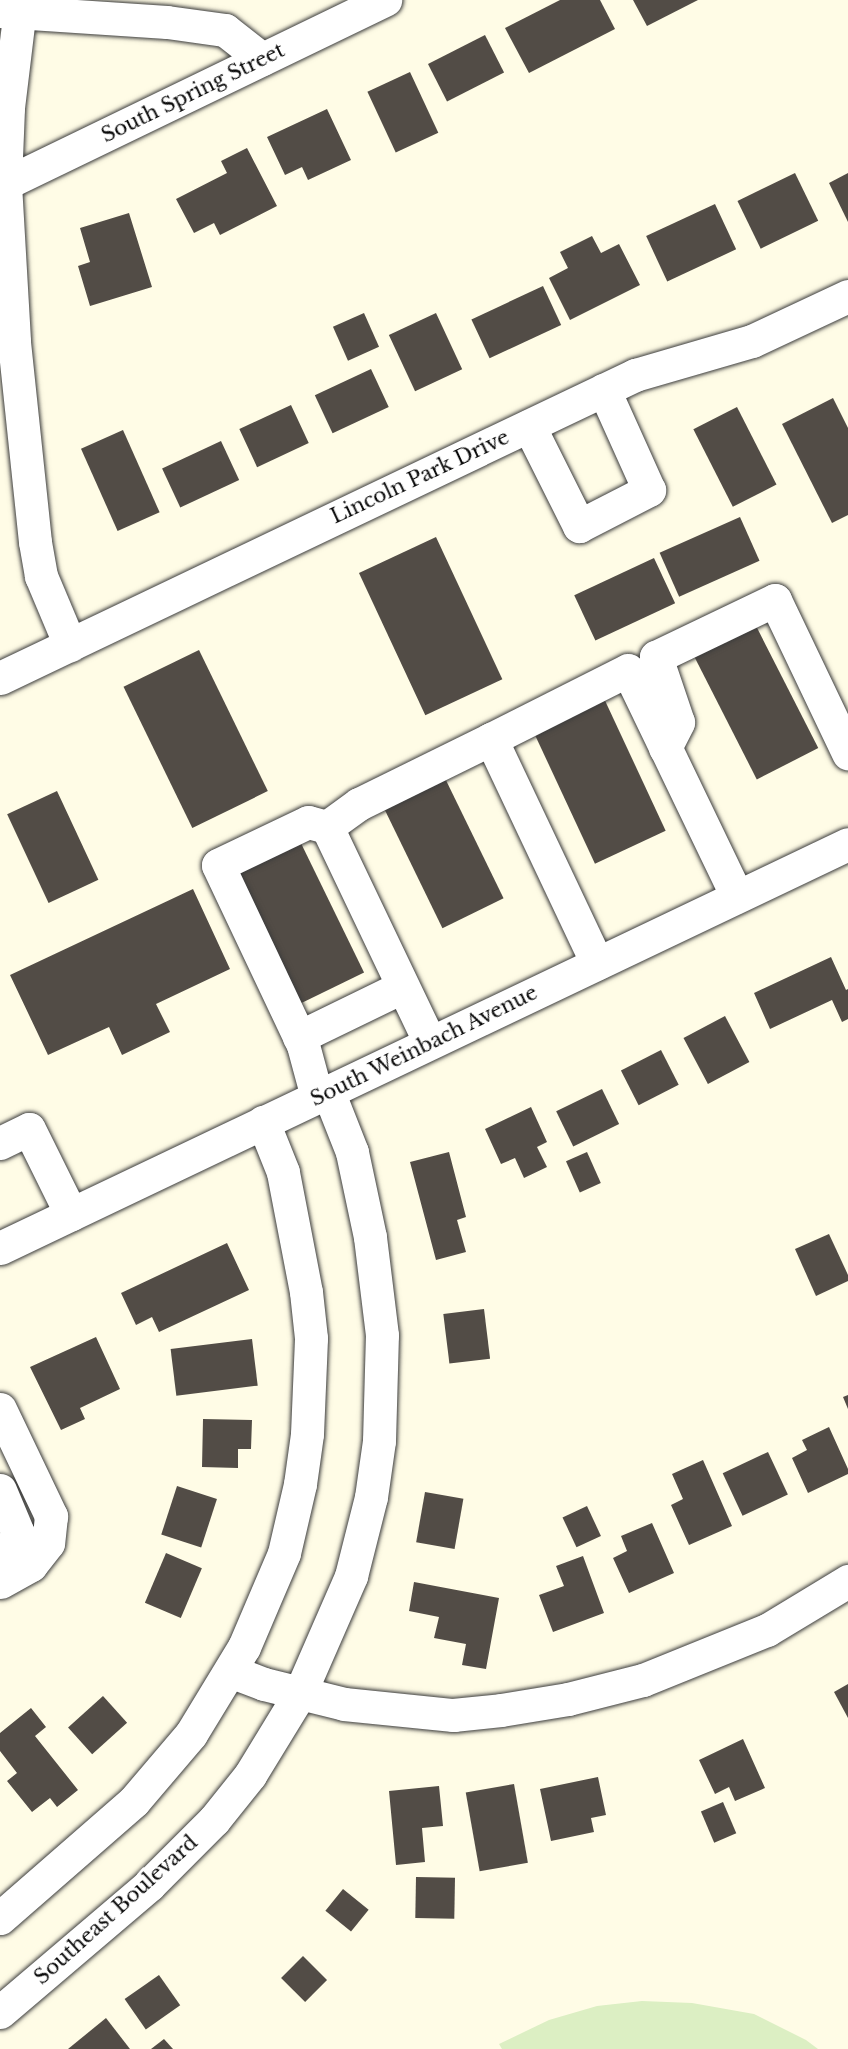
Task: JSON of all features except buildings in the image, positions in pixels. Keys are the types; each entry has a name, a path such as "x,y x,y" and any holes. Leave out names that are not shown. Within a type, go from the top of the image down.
{"street":[{"name":"South Spring Street","path":"2,185 385,0"},
{"path":"70,645 47,596 34,542 14,342 2,185 14,7 225,30 262,59"},
{"name":"Lincoln Park Drive","path":"0,678 635,375 752,341 848,296"},
{"path":"529,426 579,526 649,490 604,390"},
{"path":"665,748 678,722 656,657 775,600 848,753"},
{"path":"429,1043 327,827 359,804 628,670 737,896"},
{"path":"491,739 597,963"},
{"name":"Southeast Boulevard","path":"0,2012 185,1851 250,1775 300,1693 351,1576 371,1497 382,1390 382,1335 370,1237 352,1152 322,1094 299,1037 218,865 308,822 327,827"},
{"name":"South Weinbach Avenue","path":"0,1248 848,844"},
{"path":"299,1037 402,987"},
{"path":"0,1918 134,1801 191,1734 244,1647 284,1553 300,1484 311,1388 311,1338 306,1292 283,1172 263,1122"},
{"path":"0,1143 29,1129 71,1214"},
{"path":"0,1409 51,1516 48,1543 31,1565 0,1582"},
{"path":"0,1490 18,1533 12,1545 0,1556"},
{"path":"230,1671 264,1684 344,1704 453,1714 501,1710 567,1699 643,1680 722,1650 805,1609 848,1581"}],"green space":[{"path":"642,2001 692,2003 754,2014 806,2040 818,2049 502,2049 499,2044 549,2020 597,2006"}]}
